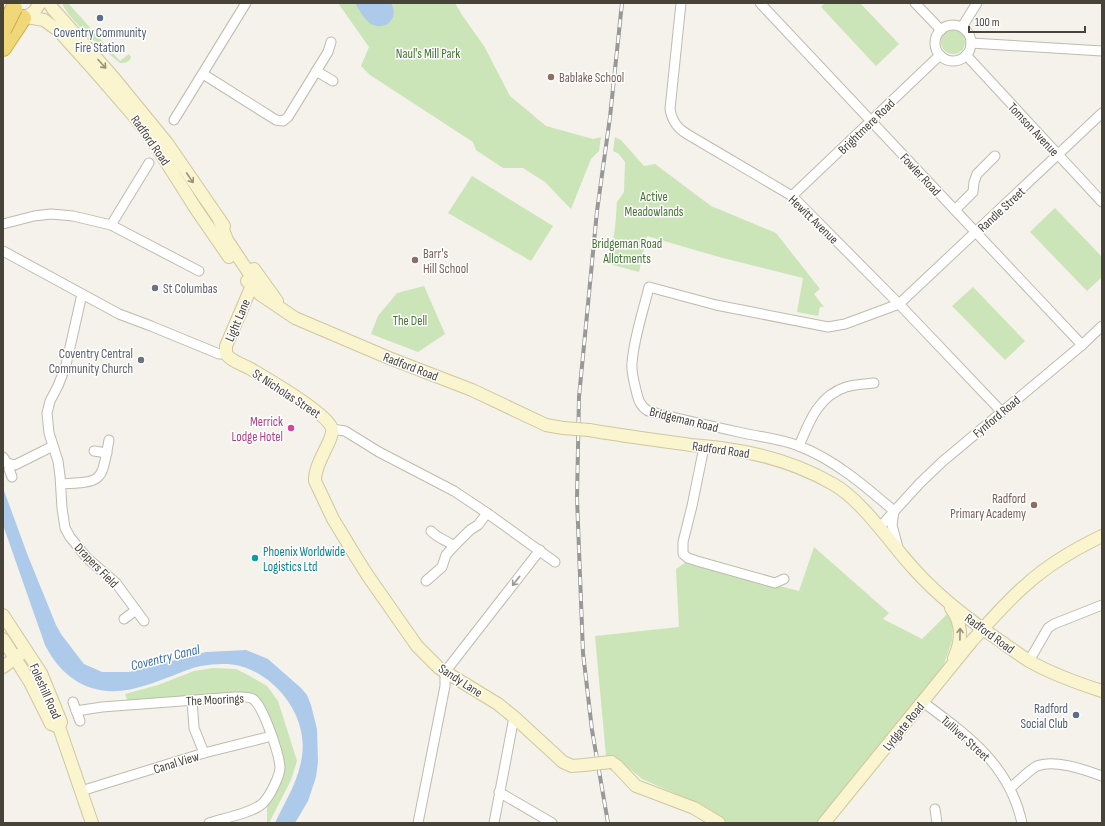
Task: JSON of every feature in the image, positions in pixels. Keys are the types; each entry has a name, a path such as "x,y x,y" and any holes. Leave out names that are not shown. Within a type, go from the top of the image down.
{"highway":[{"path":"3,30 17,13"},
{"path":"3,48 17,13"}],"main road":[{"path":"17,13 34,12 40,3"},
{"name":"Radford Road","path":"49,3 113,77 167,143 260,279 284,310"},
{"name":"Radford Road","path":"17,13 44,20 59,31 133,115 151,138 196,209 243,277 261,295 295,318 348,341 472,390 546,424 563,428 589,430 760,455 790,464 812,473 845,492 942,598 983,629 1029,661 1048,671 1102,691"},
{"name":"Radford Road","path":"220,219 227,240 251,276 253,283 252,287"},
{"name":"Light Lane","path":"226,354 226,346 252,287"},
{"name":"St Nicholas Street","path":"226,354 231,359 260,375 304,403 328,421 332,429"},
{"name":"Sandy Lane","path":"332,429 331,436 314,474 314,480 333,519 368,576 417,646 439,668 498,704 563,762 572,766 611,762 617,766 636,786 694,808 719,823"},
{"name":"Lydgate Road","path":"824,823 948,670 983,629 1025,585 1067,554 1102,536"},
{"path":"942,598 954,611 960,628 960,639 956,653 948,670"},
{"name":"Foleshill Road","path":"3,615 41,673 61,722 59,727 92,823"},
{"name":"Foleshill Road","path":"3,639 30,682 51,724 59,727"},
{"path":"3,667 26,650"}],"street":[{"name":"Hewitt Avenue","path":"680,3 670,109 675,123 680,130 792,196 899,304 1001,411"},
{"path":"916,3 941,30"},
{"path":"962,27 977,3"},
{"path":"174,120 244,4"},
{"name":"Fowler Road","path":"766,5 871,121 1082,345"},
{"path":"950,25 956,25 962,27 969,34 971,43 966,56 954,60 947,59 940,55 936,49 935,42 937,35 941,30 950,25"},
{"path":"203,74 276,120 281,121 288,117 328,52 331,42"},
{"path":"971,43 1102,51"},
{"name":"Brightmere Road","path":"792,196 940,55"},
{"name":"Tomson Avenue","path":"966,56 1102,202"},
{"path":"316,71 332,81"},
{"name":"Randle Street","path":"899,304 1102,113"},
{"path":"955,210 973,192 977,174 995,156"},
{"path":"111,225 149,163"},
{"path":"3,224 34,216 51,214 73,216 111,225 199,271"},
{"name":"St Nicholas Street","path":"3,250 119,314 219,354 226,354"},
{"name":"Bridgeman Road","path":"894,511 850,474 799,446 644,409 638,400 633,379 632,364 639,325 649,287 716,305 828,327 845,324 899,304"},
{"name":"Drapers Field","path":"82,294 66,365 58,386 50,401 47,413 49,433 58,461 65,528 70,537 87,558 116,584 144,621"},
{"name":"Fynford Road","path":"879,528 942,462 1001,411 1082,345 1102,326"},
{"path":"799,446 809,422 822,401 838,390 848,386 874,383"},
{"name":"St Nicholas Street","path":"332,429 345,431 379,452 454,491 555,562"},
{"path":"61,484 94,481 102,474 109,440"},
{"path":"3,457 10,464 15,465 54,446"},
{"path":"704,447 683,542 683,554 688,558 697,561 775,583 784,579"},
{"path":"94,451 107,453"},
{"path":"10,464 9,469 12,477"},
{"path":"894,511 892,525 900,553"},
{"path":"426,580 442,567 446,555 470,530 478,526 487,513"},
{"path":"431,530 436,537 446,540 454,546"},
{"path":"418,823 445,686 445,672 540,550"},
{"path":"1029,661 1048,628 1054,624 1102,605"},
{"path":"124,619 136,610"},
{"name":"The Moorings","path":"80,721 75,706 102,707 234,697 251,698 260,706 272,736 277,754 280,768 272,792 264,802 253,810 209,823"},
{"path":"192,700 194,728 204,753"},
{"name":"Tulliver Street","path":"923,702 969,737 984,751 1010,788 1022,823"},
{"path":"494,823 514,717"},
{"name":"Canal View","path":"81,791 204,753 272,736"},
{"path":"1010,788 1038,766 1069,766 1102,776"},
{"path":"500,792 552,823"},
{"path":"935,809 937,823"}],"green space":[{"path":"62,3 68,3 120,61 129,54 131,57 130,60 120,63 80,27"},
{"name":"Naul's Mill Park","path":"338,3 455,3 484,46 510,96 546,126 593,139 601,137 599,151 591,159 571,209 545,182 523,168 503,168 476,150 473,142 370,75 361,66 369,47"},
{"path":"825,3 860,3 899,44 876,66 821,7"},
{"path":"953,30 962,33 965,42 962,51 953,54 944,51 941,42 944,33"},
{"name":"Active Meadowlands","path":"615,137 621,140 644,166 655,164 711,206 776,233 820,289 814,294 824,307 820,307 818,316 797,312 803,278 719,257 647,236 639,272 609,264 615,228 617,202 624,192 625,162 619,154 613,151"},
{"path":"472,176 553,226 531,261 448,213"},
{"path":"1055,208 1102,257 1102,277 1087,291 1030,232"},
{"name":"The Dell","path":"424,286 445,334 418,352 371,334 378,316 397,293"},
{"path":"973,287 1025,341 1005,360 952,306"},
{"path":"814,547 889,613 883,619 922,639 947,614 953,624 952,641 943,667 819,823 728,823 708,808 642,779 614,756 606,756 595,636 679,627 676,569 686,562 799,591"},
{"path":"213,668 236,669 248,675 267,686 278,701 297,761 291,780 269,823 267,823 267,808 282,770 264,706 252,696 128,702 125,694 158,685 194,671"}],"water":[{"path":"355,3 391,3 394,12 393,17 388,24 376,26 364,17"},
{"name":"Coventry Canal","path":"3,488 28,556 56,625 84,664 102,672 129,672 206,652 246,650 268,659 301,688 307,695 311,705 317,729 318,762 316,777 308,801 295,823 275,823 298,774 302,756 303,741 295,713 287,700 266,679 254,671 240,666 226,664 211,665 186,670 141,687 108,691 88,687 70,677 56,663 45,645 3,525"}],"railway":[{"path":"608,823 592,730 583,653 577,498 579,397 597,211 610,117 622,3"}],"place":[{"name":"Coventry Community Fire Station","path":"100,18"},
{"name":"Bablake School","path":"551,77"},
{"name":"Barr's Hill School","path":"415,260"},
{"name":"St Columbas","path":"155,288"},
{"name":"Coventry Central Community Church","path":"141,360"},
{"name":"Merrick Lodge Hotel","path":"291,428"},
{"name":"Radford Primary Academy","path":"1034,505"},
{"name":"Phoenix Worldwide Logistics Ltd","path":"255,558"},
{"name":"Radford Social Club","path":"1076,715"}],"park label":[{"name":"Bridgeman Road Allotments","path":"627,250"}]}
